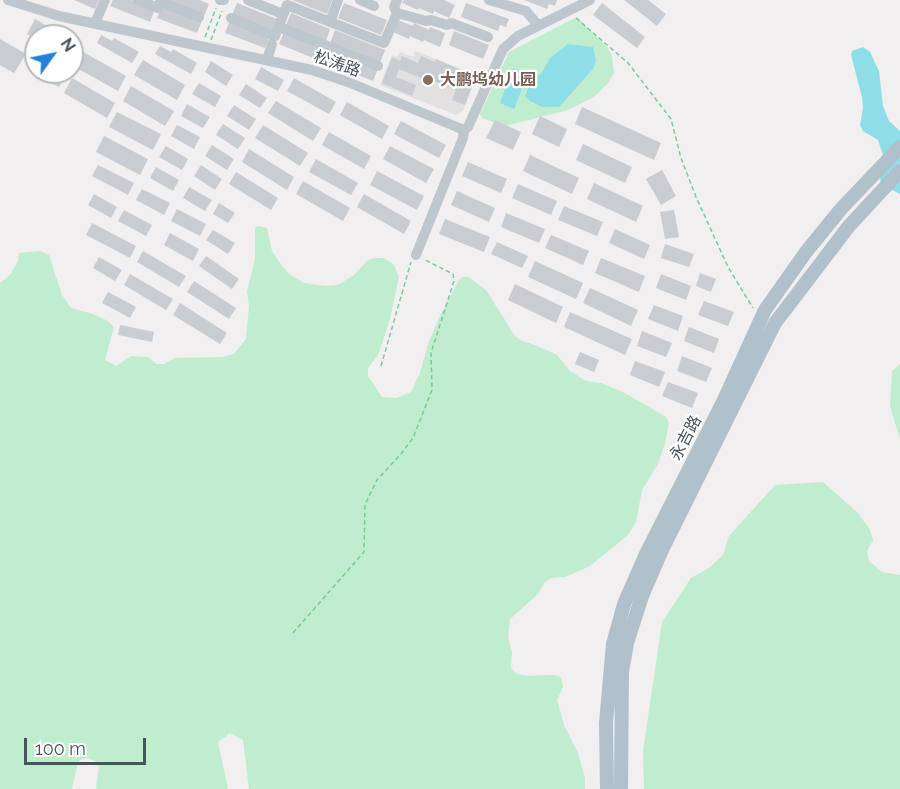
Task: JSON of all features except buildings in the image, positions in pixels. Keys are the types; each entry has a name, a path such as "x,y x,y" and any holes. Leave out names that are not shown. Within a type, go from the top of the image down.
{"main road":[{"name":"永吉路","path":"607,789 606,723 613,644 624,604 646,554 723,402 765,310 813,243 841,209 900,147"},
{"name":"永吉路","path":"621,789 622,672 627,643 642,596 662,550 775,323 849,226 900,171"}],"street":[{"name":"松涛路","path":"8,0 59,16 312,70 348,82 464,130"},
{"path":"95,23 105,0"},
{"path":"138,0 158,8 161,1 199,17"},
{"path":"248,0 284,14"},
{"path":"330,22 339,0"},
{"path":"360,0 374,6"},
{"path":"397,0 394,7 397,13 447,25 451,23 488,37"},
{"path":"489,0 526,11 538,25"},
{"path":"416,255 463,138 464,130 468,126 503,49 518,36 590,0"},
{"path":"231,18 275,36 287,5 384,43 397,13"},
{"path":"279,27 378,66"},
{"path":"267,60 272,44"}],"path":[{"path":"205,47 216,8 222,0"},
{"path":"205,47 222,11 222,0"},
{"path":"568,12 628,63 671,119 681,158 696,197 728,267 755,311"},
{"path":"293,633 364,552 366,505 370,494 377,480 402,454 413,438 432,390 431,353 454,281 453,274 416,255 410,264 381,366"}],"shaded area":[{"name":"大鹏坞幼儿园","path":"415,51 477,75 463,111 456,115 380,85 392,55 398,57 400,52 413,57"}],"green space":[{"path":"577,17 607,47 612,56 614,73 608,83 594,97 568,110 505,126 482,118 480,114 509,52"},
{"path":"258,226 267,228 272,251 282,266 289,274 304,283 338,285 354,275 367,261 374,258 384,258 394,265 399,277 390,319 378,355 368,368 368,376 382,397 397,398 411,392 440,316 459,280 462,277 468,277 486,290 515,336 522,341 557,355 570,371 586,381 601,383 625,393 666,417 669,423 665,443 658,464 642,490 636,522 628,535 590,566 565,577 551,578 545,582 538,594 510,619 508,638 512,652 511,668 517,674 528,676 561,677 563,687 557,700 564,725 578,753 585,778 585,789 249,789 243,740 230,733 218,742 228,789 96,789 99,767 95,761 88,758 78,762 72,789 0,789 0,283 10,275 18,261 19,253 40,251 49,255 62,295 71,308 93,314 108,321 114,327 105,360 116,366 131,356 148,357 157,364 164,364 175,358 223,357 234,354 246,339 249,306 247,291 255,259 255,228"},
{"path":"900,364 900,439 890,406 892,371"},
{"path":"823,482 858,513 870,530 873,540 867,551 869,561 882,572 900,575 900,789 644,789 643,751 662,622 691,578 709,568 723,555 729,536 775,485"}],"water":[{"path":"568,44 593,47 596,60 593,69 559,107 542,107 530,101 525,96 533,77 541,74 550,58"},
{"path":"863,47 870,52 879,71 883,106 889,121 900,131 900,194 884,186 880,180 883,155 878,140 863,131 860,125 862,97 851,55 852,51"},
{"path":"513,68 528,74 514,109 500,103"}],"place":[{"name":"大鹏坞幼儿园","path":"428,80"}]}
